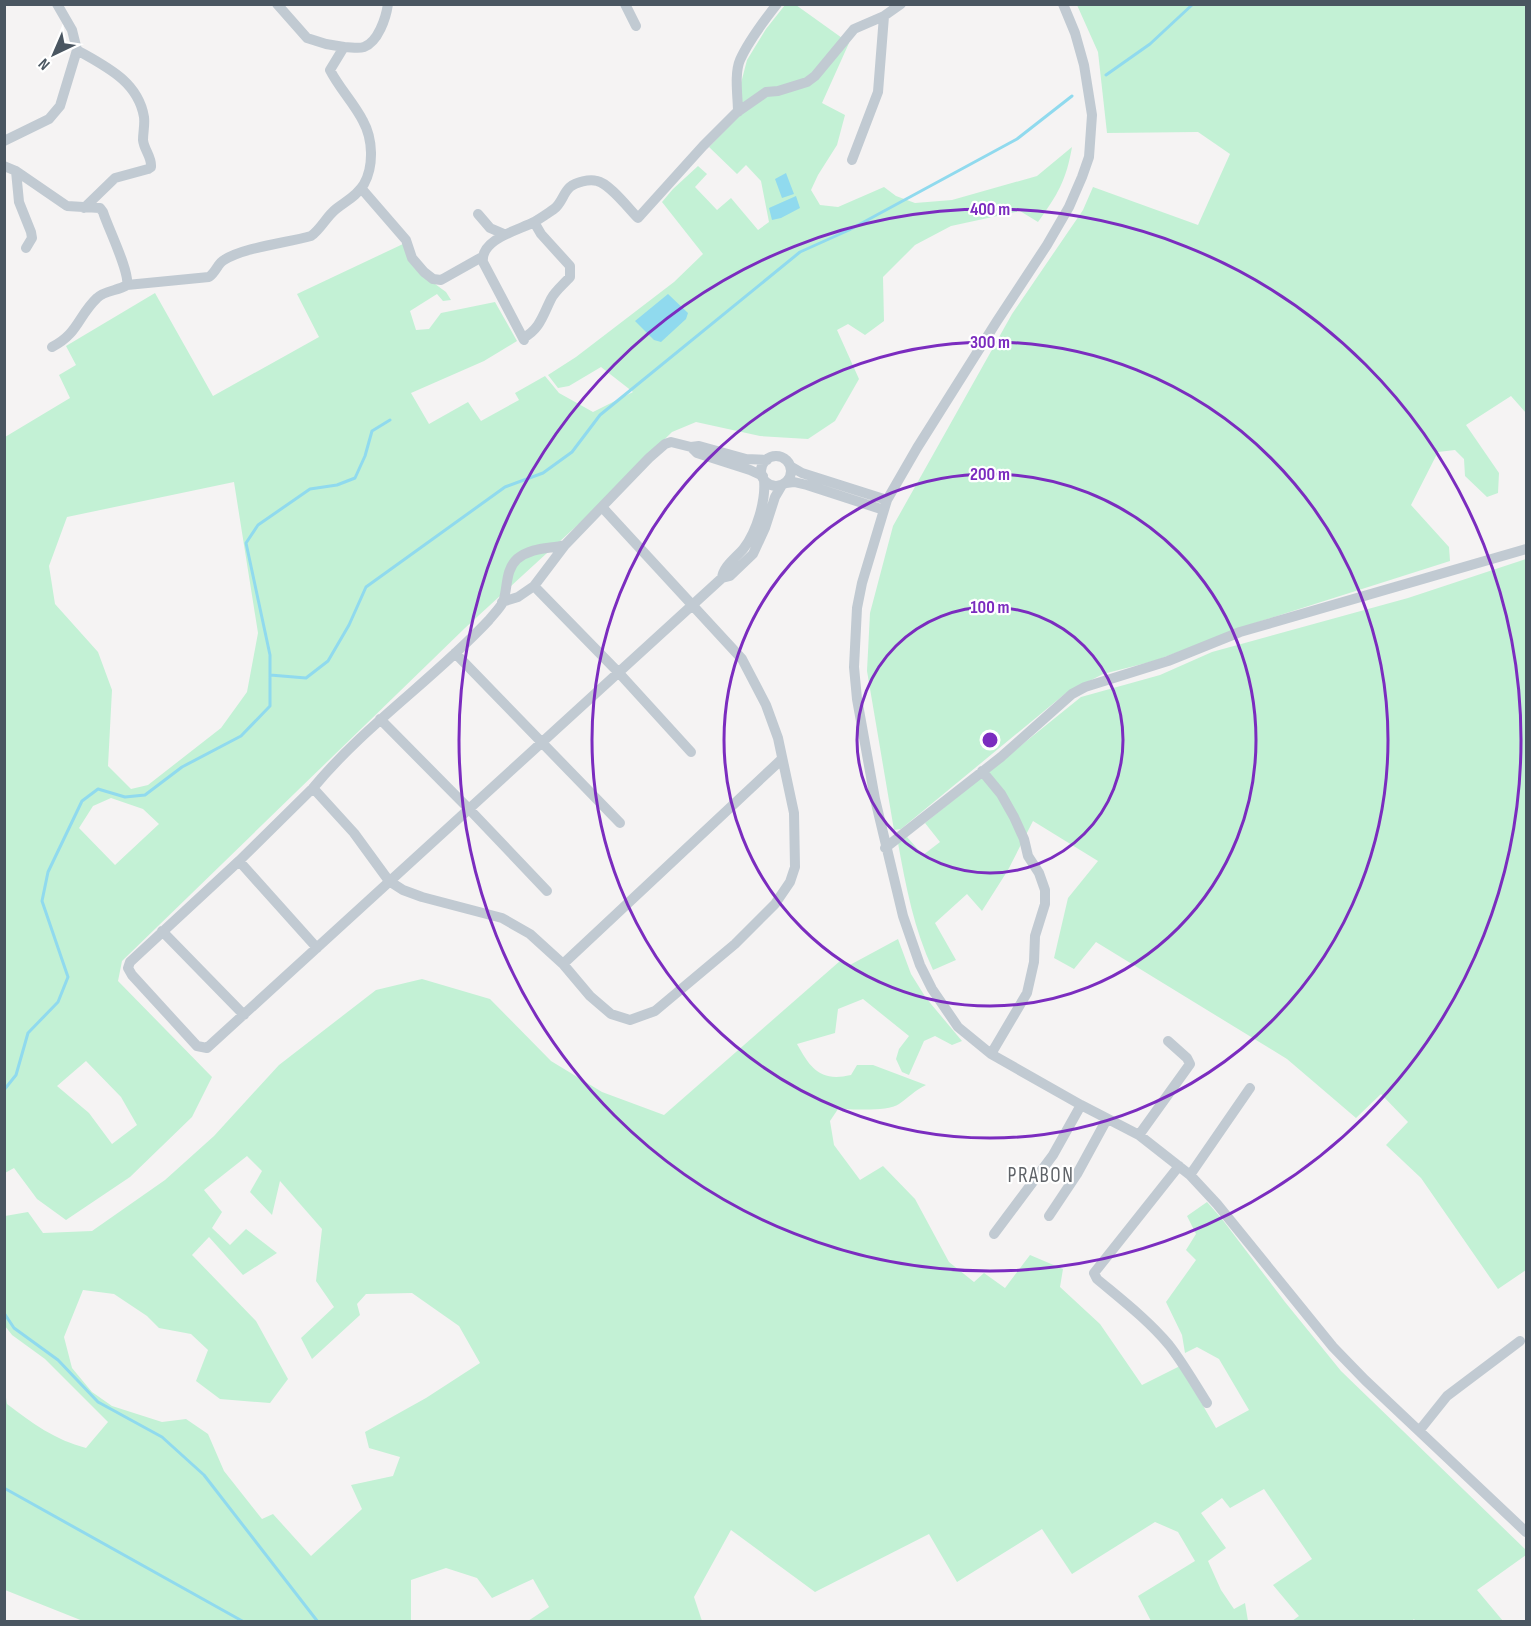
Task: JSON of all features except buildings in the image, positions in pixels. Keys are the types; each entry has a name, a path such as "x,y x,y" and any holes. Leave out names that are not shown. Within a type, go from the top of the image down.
{"street":[{"path":"4,141 35,127 55,114 60,106 76,50 72,30 57,4"},
{"path":"277,4 307,38 357,48 370,44 382,25 388,4"},
{"path":"625,4 636,26"},
{"path":"738,112 740,60 777,4"},
{"path":"361,188 406,240 412,258 423,272 433,279 441,280 482,257 484,252 504,234 534,222 556,208 571,186 583,181 596,180 604,184 638,218 703,146 738,112 766,92 778,91 807,82 854,29 884,16 901,4"},
{"path":"1063,4 1075,33 1084,65 1092,115 1089,157 1083,177 1047,245 917,448 886,505 860,591 854,667 863,737 885,848 903,916 920,965 932,989 958,1027 991,1054 1139,1135 1190,1175 1217,1204 1333,1347 1527,1532"},
{"path":"852,160 878,92 884,16"},
{"path":"52,347 70,336 95,299 103,293 121,289 127,285 203,279 214,273 221,261 237,254 311,236 336,209 349,201 361,188 369,172 370,144 363,121 330,70 344,47"},
{"path":"76,50 118,75 134,93 142,109 144,144 152,162 152,166 148,169 115,178 84,208"},
{"path":"4,166 16,171 67,206 95,207 103,212 129,279 127,285"},
{"path":"16,171 18,202 32,238 26,248"},
{"path":"478,214 490,228 504,234"},
{"path":"482,257 523,339 538,327 551,298 570,277 570,266 541,234 534,222"},
{"path":"502,602 518,597 534,586 565,545 664,444 671,442 691,447 699,446 746,459 767,460"},
{"path":"691,447 697,453 750,470 772,486 794,482 886,505"},
{"path":"760,527 764,494 762,467 771,457 780,457 802,473 886,505"},
{"path":"565,545 534,550 515,561 509,573 502,602 491,618 380,719 239,861 130,962 128,968 132,975 194,1043 207,1048 722,578 723,570 760,527 775,497 791,476 790,466"},
{"path":"313,788 354,833 389,881 403,890 422,897 502,918 530,934 564,964 590,996 611,1014 630,1020 655,1011 735,944 775,904 790,882 795,867 794,813 778,738 766,705 742,659 602,507"},
{"path":"885,848 982,771 1072,694 1085,687 1168,661 1240,632 1527,549"},
{"path":"534,586 619,673 691,752"},
{"path":"455,653 620,823"},
{"path":"380,719 547,891"},
{"path":"564,964 783,759"},
{"path":"982,771 1001,794 1014,817 1024,839 1028,856 1039,873 1045,890 1045,904 1035,936 1034,962 1027,993 991,1054"},
{"path":"239,861 317,948"},
{"path":"162,931 244,1015"},
{"path":"1139,1135 1190,1064 1187,1058 1168,1041"},
{"path":"1190,1175 1250,1088"},
{"path":"994,1234 1047,1164 1081,1105"},
{"path":"1049,1216 1077,1174 1107,1119"},
{"path":"1179,1166 1094,1273 1097,1279 1146,1321 1169,1345 1207,1404"},
{"path":"1419,1431 1447,1396 1520,1341"}],"green space":[{"path":"785,5 796,5 849,43 822,103 845,115 837,145 811,190 820,205 838,207 884,187 896,196 915,203 952,200 1037,176 1072,147 1064,178 1056,195 1038,222 1020,211 951,226 915,245 883,277 884,321 865,335 848,324 837,330 859,379 835,421 808,439 760,436 696,422 672,432 582,521 465,628 122,961 118,981 212,1077 192,1117 130,1177 66,1220 37,1199 14,1168 5,1173 5,437 70,398 59,375 76,365 66,346 155,293 213,396 319,337 297,294 403,244 420,273 446,292 451,300 443,301 437,294 410,311 416,330 429,329 441,313 495,302 517,341 484,361 411,393 429,424 468,402 481,421 519,400 515,393 545,376 559,393 593,412 633,392 601,367 569,386 558,388 548,375 576,357 674,282 703,254 662,202 698,166 707,174 695,187 717,210 731,198 758,230 769,222 761,181 746,165 737,174 709,147 738,117 741,83 747,60 766,29","holes":["234,482 258,633 247,692 221,728 148,785 131,789 108,766 112,690 98,652 55,604 49,566 67,517","111,798 143,809 159,824 115,865 79,828 93,806","86,1061 121,1097 137,1125 112,1144 89,1113 57,1086"]},
{"path":"1077,5 1526,5 1526,413 1511,396 1466,425 1499,473 1498,493 1487,497 1465,476 1464,459 1455,450 1438,452 1411,505 1449,547 1450,561 1255,623 1154,661 1103,674 1066,693 901,829 894,830 867,671 870,613 893,526 1012,314 1083,210 1093,187 1198,225 1230,154 1198,132 1107,133 1098,52"},
{"path":"1526,559 1526,1270 1498,1289 1421,1178 1386,1145 1408,1122 1381,1094 1356,1118 1287,1059 1096,942 1074,969 1054,958 1068,898 1098,861 1033,821 1008,870 982,911 967,894 935,923 956,960 933,970 916,923 898,843 907,837 923,855 940,842 925,823 1081,697 1160,675 1212,652 1408,598"},
{"path":"898,939 911,974 926,998 962,1041 952,1045 935,1036 924,1041 909,1075 902,1072 896,1059 899,1049 909,1036 863,999 838,1009 835,1033 797,1044 812,1067 824,1075 840,1077 851,1075 857,1065 873,1065 926,1085 894,1107 870,1110 838,1109 830,1121 834,1145 860,1180 883,1166 915,1199 949,1262 974,1282 984,1273 1005,1288 1030,1255 1063,1269 1060,1287 1100,1324 1142,1385 1180,1366 1216,1428 1249,1410 1219,1359 1197,1347 1185,1353 1182,1335 1166,1302 1196,1260 1186,1250 1196,1234 1187,1216 1207,1202 1341,1371 1526,1550 1526,1555 1477,1590 1503,1621 1416,1622 1414,1619 1411,1622 1292,1621 1299,1616 1273,1585 1312,1559 1264,1489 1230,1508 1222,1498 1201,1513 1226,1548 1208,1561 1221,1590 1234,1609 1245,1603 1248,1621 1151,1621 1138,1596 1195,1561 1178,1532 1155,1522 1072,1574 1042,1529 957,1582 929,1534 815,1592 731,1530 694,1597 702,1621 528,1621 549,1607 533,1579 492,1598 477,1578 446,1568 411,1580 411,1621 83,1621 5,1590 4,1385 7,1404 44,1430 75,1445 86,1448 108,1422 45,1359 12,1335 5,1326 5,1216 28,1212 43,1233 92,1231 165,1180 214,1136 279,1065 376,990 422,979 490,999 551,1061 602,1092 664,1115 840,961 848,966","holes":["247,1156 262,1171 250,1192 272,1215 280,1181 322,1229 316,1281 334,1307 301,1338 312,1359 360,1315 357,1304 366,1294 412,1293 459,1326 480,1363 426,1398 365,1432 369,1448 400,1457 393,1476 351,1485 362,1509 311,1556 273,1514 262,1519 224,1471 208,1434 186,1419 162,1422 112,1406 92,1392 72,1368 64,1337 83,1290 114,1294 147,1316 159,1328 191,1334 208,1350 196,1381 220,1399 270,1403 288,1379 256,1321 192,1255 209,1237 243,1275 277,1253 246,1229 230,1245 212,1228 222,1212 204,1190"]}],"water":[{"path":"786,173 794,194 782,198 775,179"},
{"path":"796,196 800,208 772,220 769,208"},
{"path":"668,294 688,313 686,319 661,342 654,340 635,321"}],"waterway":[{"path":"1106,75 1150,44 1193,4"},
{"path":"270,675 306,678 328,661 349,625 366,587 505,487 543,473 572,452 600,415 800,252 849,230 1017,139 1072,96"},
{"path":"4,1090 16,1075 28,1033 58,1002 68,977 42,901 48,872 82,801 98,789 125,797 145,795 182,767 241,736 270,706 270,655 246,543 258,525 310,489 337,485 355,478 365,456 372,431 390,420"},
{"path":"4,1313 14,1328 58,1360 98,1402 162,1437 204,1475 318,1622"},
{"path":"4,1488 244,1622"}],"district":[{"name":"PRABON","path":"1041,1175"}]}
